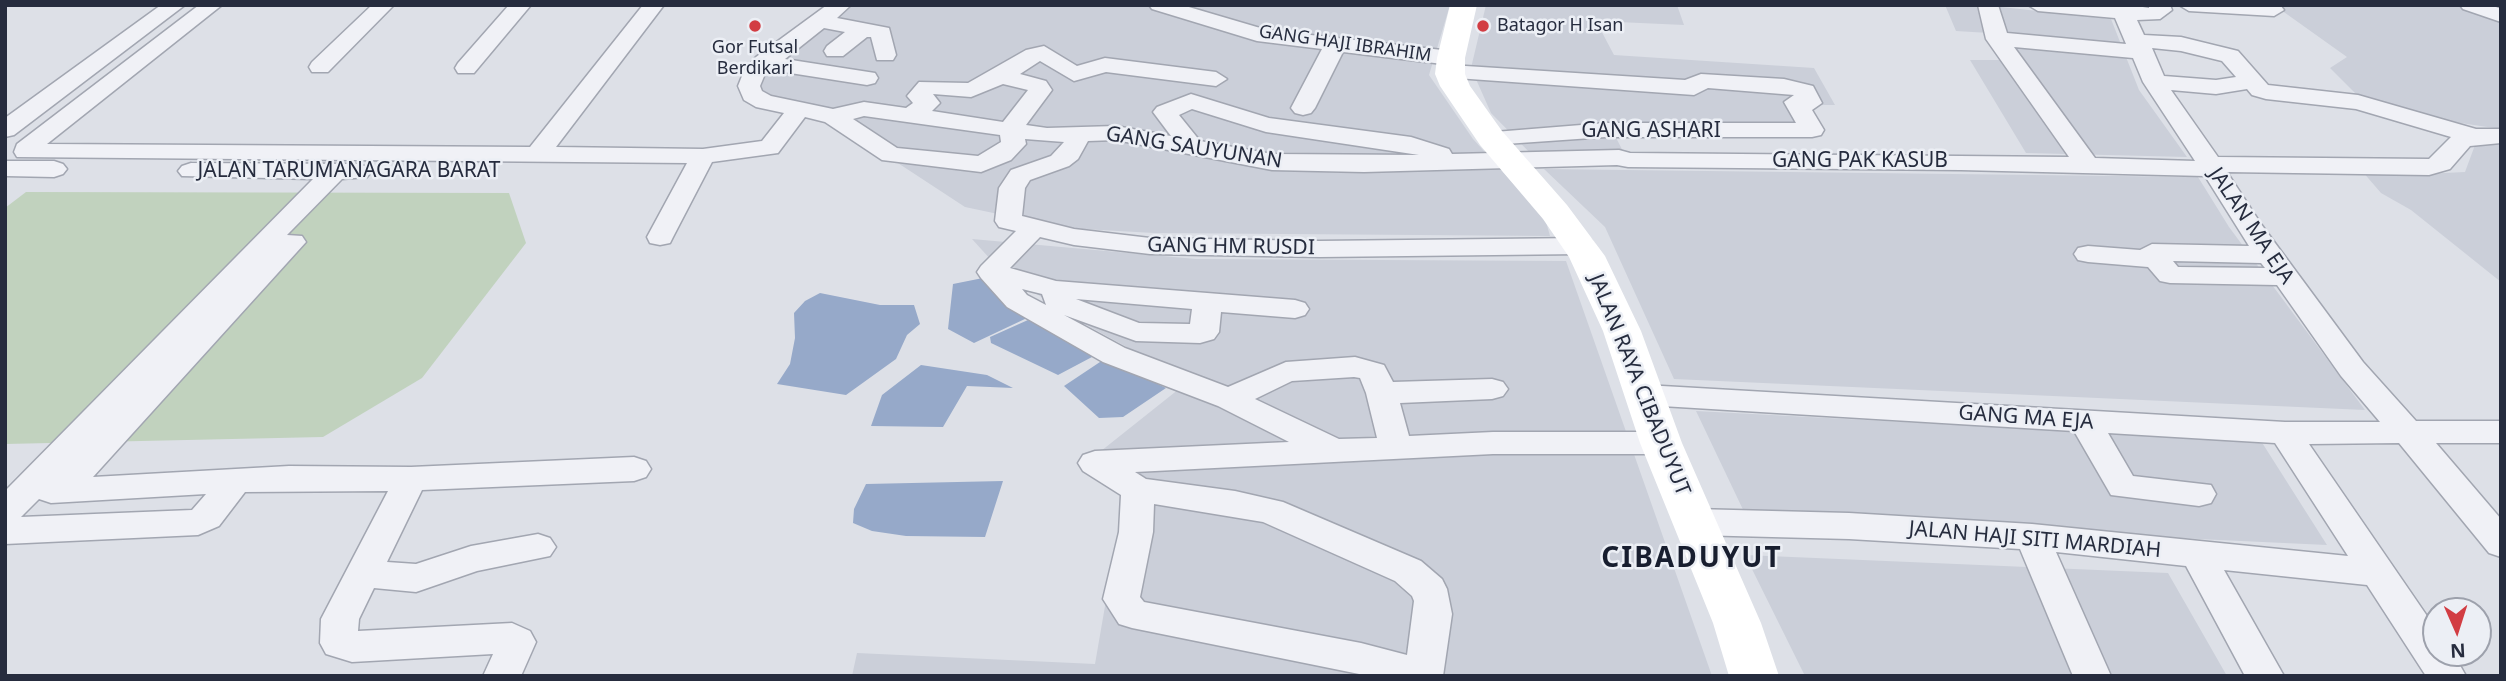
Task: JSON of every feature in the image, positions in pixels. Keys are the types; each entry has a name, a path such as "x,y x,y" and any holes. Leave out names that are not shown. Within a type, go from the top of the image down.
{"main road":[{"path":"1450,65 1464,5"},
{"name":"JALAN RAYA CIBADUYUT","path":"1450,65 1459,94 1581,246 1622,331 1661,443 1737,624 1754,676"}],"street":[{"path":"5,130 174,5"},
{"path":"6,169 19,148 212,5"},
{"path":"320,67 384,5"},
{"path":"466,68 521,5"},
{"path":"539,152 654,5"},
{"path":"764,62 841,5"},
{"name":"GANG HAJI IBRAHIM","path":"1159,5 1265,36 1450,65 1695,88 1695,82 1701,81 1784,86 1805,91 1810,103 1796,102 1812,130"},
{"path":"1988,5 1997,39 2035,96 2087,165"},
{"path":"2038,5 2088,10 2121,9 2153,15 2162,10 2160,5"},
{"path":"2189,5 2274,10"},
{"path":"2470,5 2501,16"},
{"name":"JALAN MA EJA","path":"2121,9 2154,82 2277,266 2352,369 2501,544"},
{"path":"2088,10 2100,35"},
{"path":"820,21 884,35 885,55"},
{"path":"835,51 863,29"},
{"path":"1997,39 2140,46 2181,44 2230,56 2266,92 2474,136 2501,136"},
{"path":"1303,108 1334,47"},
{"path":"912,115 928,103 919,96 927,87 976,89 1034,55 1045,53 1074,74 1084,73 1101,65 1216,79"},
{"path":"764,62 867,78"},
{"name":"GANG SAUYUNAN","path":"764,62 751,76 752,95 764,102 833,116 864,109 1010,130 1079,136 1116,132 1193,149 1272,162 1452,162 1501,149"},
{"path":"833,116 891,155 981,164 1002,155 1014,144 1010,130 1040,88 1001,76"},
{"path":"2154,82 2216,87 2252,80"},
{"path":"1193,149 1165,112 1191,101 1266,125 1411,144 1440,153 1452,162"},
{"name":"JALAN TARUMANAGARA BARAT","path":"6,169 345,172 612,164 697,165 769,148 778,140 798,109"},
{"path":"1606,130 1619,156"},
{"name":"GANG ASHARI","path":"1501,149 1606,130 1812,130"},
{"name":"GANG HM RUSDI","path":"1079,136 1069,154 1060,161 1020,175 1013,184 1008,221 1074,237 1150,246 1320,249 1581,246"},
{"name":"GANG PAK KASUB","path":"1501,149 1619,156 1628,160 2429,167 2441,164 2461,141 2474,136"},
{"name":"JALAN TARUMANAGARA BARAT","path":"19,148 539,152 612,164"},
{"path":"660,237 697,165"},
{"path":"12,499 125,403 345,172"},
{"path":"991,272 1034,228"},
{"path":"1131,295 1137,288 1150,246"},
{"path":"166,360 193,315 244,293 270,250"},
{"path":"2088,254 2156,259 2170,275 2277,266"},
{"path":"991,272 1055,289 1295,309"},
{"path":"991,272 1017,301 1072,334 1114,355 1229,399 1339,452"},
{"path":"1055,289 1059,303 1136,332 1200,334 1204,332 1207,302"},
{"path":"1229,399 1286,372 1354,367 1373,372 1382,393 1396,447"},
{"path":"1382,393 1492,390"},
{"name":"GANG MA EJA","path":"1645,395 2285,433 2501,432"},
{"path":"61,490 125,403"},
{"path":"2085,422 2123,487 2199,494"},
{"path":"2285,433 2375,572 2447,676"},
{"path":"1138,491 1136,532 1121,600 1132,614 1361,658 1424,675 1433,614 1432,601 1421,579 1271,511 1235,503 1138,491 1095,463 1493,443 1661,443"},
{"path":"12,499 61,490 234,483 289,478 411,479 634,469"},
{"path":"411,479 340,619 339,643 352,647 513,638 517,642 502,676"},
{"path":"5,531 198,522 207,517 234,483"},
{"name":"JALAN HAJI SITI MARDIAH","path":"1695,522 1849,526 2032,537 2375,572"},
{"path":"2032,537 2092,676"},
{"path":"365,574 416,578 443,571 471,559 538,547"},
{"path":"2197,554 2265,676"}],"shaded area":[{"path":"841,5 1450,5 1429,75 1473,139 1545,218 1550,236 1154,233 1064,228 965,207 878,150 833,116 760,100 753,70"},
{"path":"1486,5 1677,5 1684,25 1596,21 1614,55 1814,68 1835,105 1801,105 1817,133 1614,134 1624,153 1534,157 1491,113 1471,68"},
{"path":"1945,5 1983,5 2111,19 2139,90 2187,157 2026,153 1970,60 2005,60 1989,33 1956,31"},
{"path":"2274,5 2501,5 2501,129 2440,120 2364,102 2330,68 2347,57"},
{"path":"2478,137 2501,137 2501,282 2411,210 2381,193 2362,171 2424,174 2465,172"},
{"path":"1544,169 2198,177 2229,227 2365,410 1674,379 1605,227"},
{"path":"972,239 1196,259 1566,261 1712,676 852,676 857,653 1095,664 1127,479 1101,451 1189,381 1081,322 1002,272"},
{"path":"1696,411 2261,441 2327,545 1747,518"},
{"path":"1745,555 2168,573 2227,676 1805,676"}],"green space":[{"path":"26,192 509,193 526,243 422,378 323,437 5,444 5,208"}],"water":[{"path":"983,278 1027,318 974,343 948,329 953,284"},
{"path":"820,293 880,305 914,305 920,324 907,335 896,359 846,395 777,384 790,364 795,338 794,313 805,301"},
{"path":"1028,320 1093,349 1092,357 1058,375 991,343 990,337"},
{"path":"1106,358 1166,388 1123,417 1099,418 1064,386"},
{"path":"921,365 987,375 1013,388 967,386 943,427 871,426 882,395"},
{"path":"1003,481 985,537 906,536 872,531 853,523 854,509 866,484"}],"place":[{"name":"Gor Futsal Berdikari","path":"755,26"},
{"name":"Batagor H Isan","path":"1483,26"}],"district":[{"name":"CIBADUYUT","path":"1692,559"}]}
